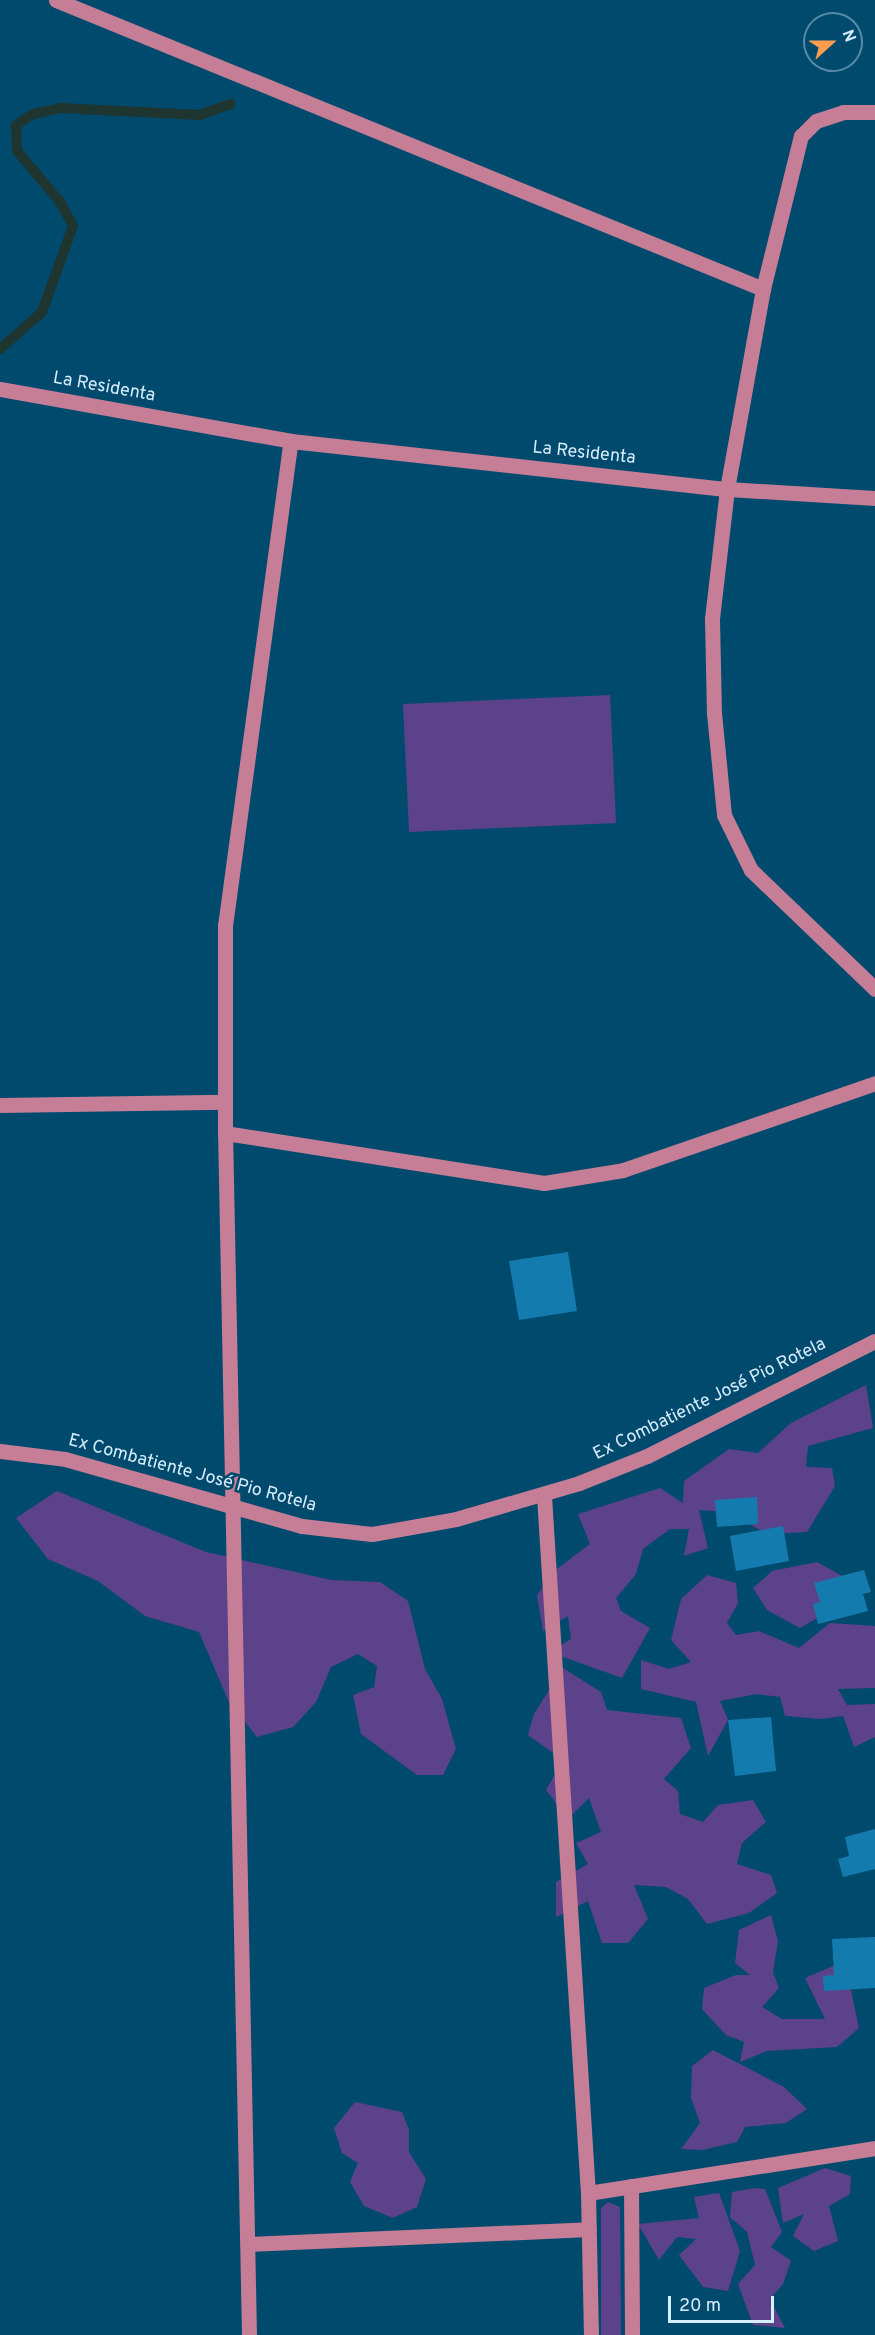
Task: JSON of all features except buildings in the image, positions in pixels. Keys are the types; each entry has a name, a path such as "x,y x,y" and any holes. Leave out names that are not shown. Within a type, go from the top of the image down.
{"street":[{"path":"56,0 763,289"},
{"path":"875,112 834,115 816,121 801,136 763,289 727,489 712,618 714,714 724,815 751,870 875,989"},
{"name":"La Residenta","path":"0,389 291,441 727,489 875,498"},
{"path":"249,2335 235,1509 225,1133 225,926 291,441"},
{"path":"225,1133 544,1183 623,1170 875,1083"},
{"path":"0,1105 225,1102"},
{"name":"Ex Combatiente José Pio Rotela","path":"0,1451 65,1459 235,1509 302,1526 372,1534 456,1519 544,1496 647,1456 875,1341"},
{"path":"544,1496 588,2193 591,2335"},
{"path":"588,2193 875,2148"},
{"path":"631,2186 632,2335"},
{"path":"248,2244 589,2229"}],"shaded area":[{"path":"610,695 616,823 409,832 403,704"},
{"path":"866,1385 873,1428 808,1446 806,1467 832,1468 835,1486 807,1532 767,1534 728,1512 699,1510 708,1548 684,1556 689,1529 670,1529 643,1549 636,1574 616,1598 621,1611 650,1628 622,1678 549,1652 571,1639 568,1616 543,1631 537,1595 558,1568 590,1544 578,1514 660,1488 683,1503 684,1481 729,1449 758,1453 791,1423"},
{"path":"57,1491 206,1552 331,1580 380,1582 408,1601 425,1669 442,1699 456,1749 443,1775 417,1775 361,1734 353,1695 374,1687 377,1666 358,1654 331,1667 316,1702 293,1727 257,1737 228,1700 199,1632 145,1616 98,1581 48,1559 16,1518"},
{"path":"817,1562 844,1577 828,1612 800,1628 767,1610 753,1588 772,1571"},
{"path":"707,1575 736,1583 738,1603 727,1623 736,1635 759,1631 799,1648 830,1623 875,1626 875,1688 838,1689 847,1705 875,1704 875,1737 854,1747 843,1716 821,1719 785,1716 780,1697 757,1694 720,1701 728,1720 708,1756 696,1702 641,1689 641,1660 669,1669 691,1662 671,1640 681,1599"},
{"path":"563,1668 601,1692 607,1710 681,1718 691,1748 664,1779 678,1791 680,1814 703,1822 718,1805 753,1800 766,1822 742,1843 737,1864 771,1875 777,1893 749,1913 707,1924 688,1899 666,1887 634,1885 648,1919 628,1943 602,1943 588,1901 556,1917 556,1882 588,1864 576,1843 601,1832 589,1798 568,1819 546,1790 563,1760 528,1735 534,1714"},
{"path":"771,1915 778,1941 773,1972 779,1988 762,2007 782,2019 825,2019 805,1978 845,1961 859,2028 837,2047 767,2051 740,2062 744,2042 726,2035 702,2009 704,1988 736,1975 750,1975 735,1963 739,1930"},
{"path":"713,2050 784,2087 807,2109 786,2123 745,2127 737,2142 702,2150 681,2149 700,2123 691,2098 692,2066"},
{"path":"355,2102 402,2112 409,2130 409,2152 426,2179 417,2207 393,2218 364,2206 350,2182 358,2163 342,2153 334,2128"},
{"path":"825,2168 851,2176 850,2194 829,2206 838,2241 814,2251 793,2236 804,2214 783,2223 778,2188"},
{"path":"755,2188 765,2189 782,2232 771,2247 791,2261 783,2284 770,2299 785,2328 753,2325 738,2284 755,2265 747,2232 730,2217 732,2192"},
{"path":"719,2193 740,2251 728,2291 703,2287 679,2255 696,2239 677,2237 659,2260 638,2224 699,2218 694,2197"},
{"path":"608,2202 620,2207 621,2335 601,2335 601,2208"}],"waterway":[{"path":"0,349 42,312 73,226 61,203 17,151 16,125 33,114 61,108 200,115 231,104"}]}
